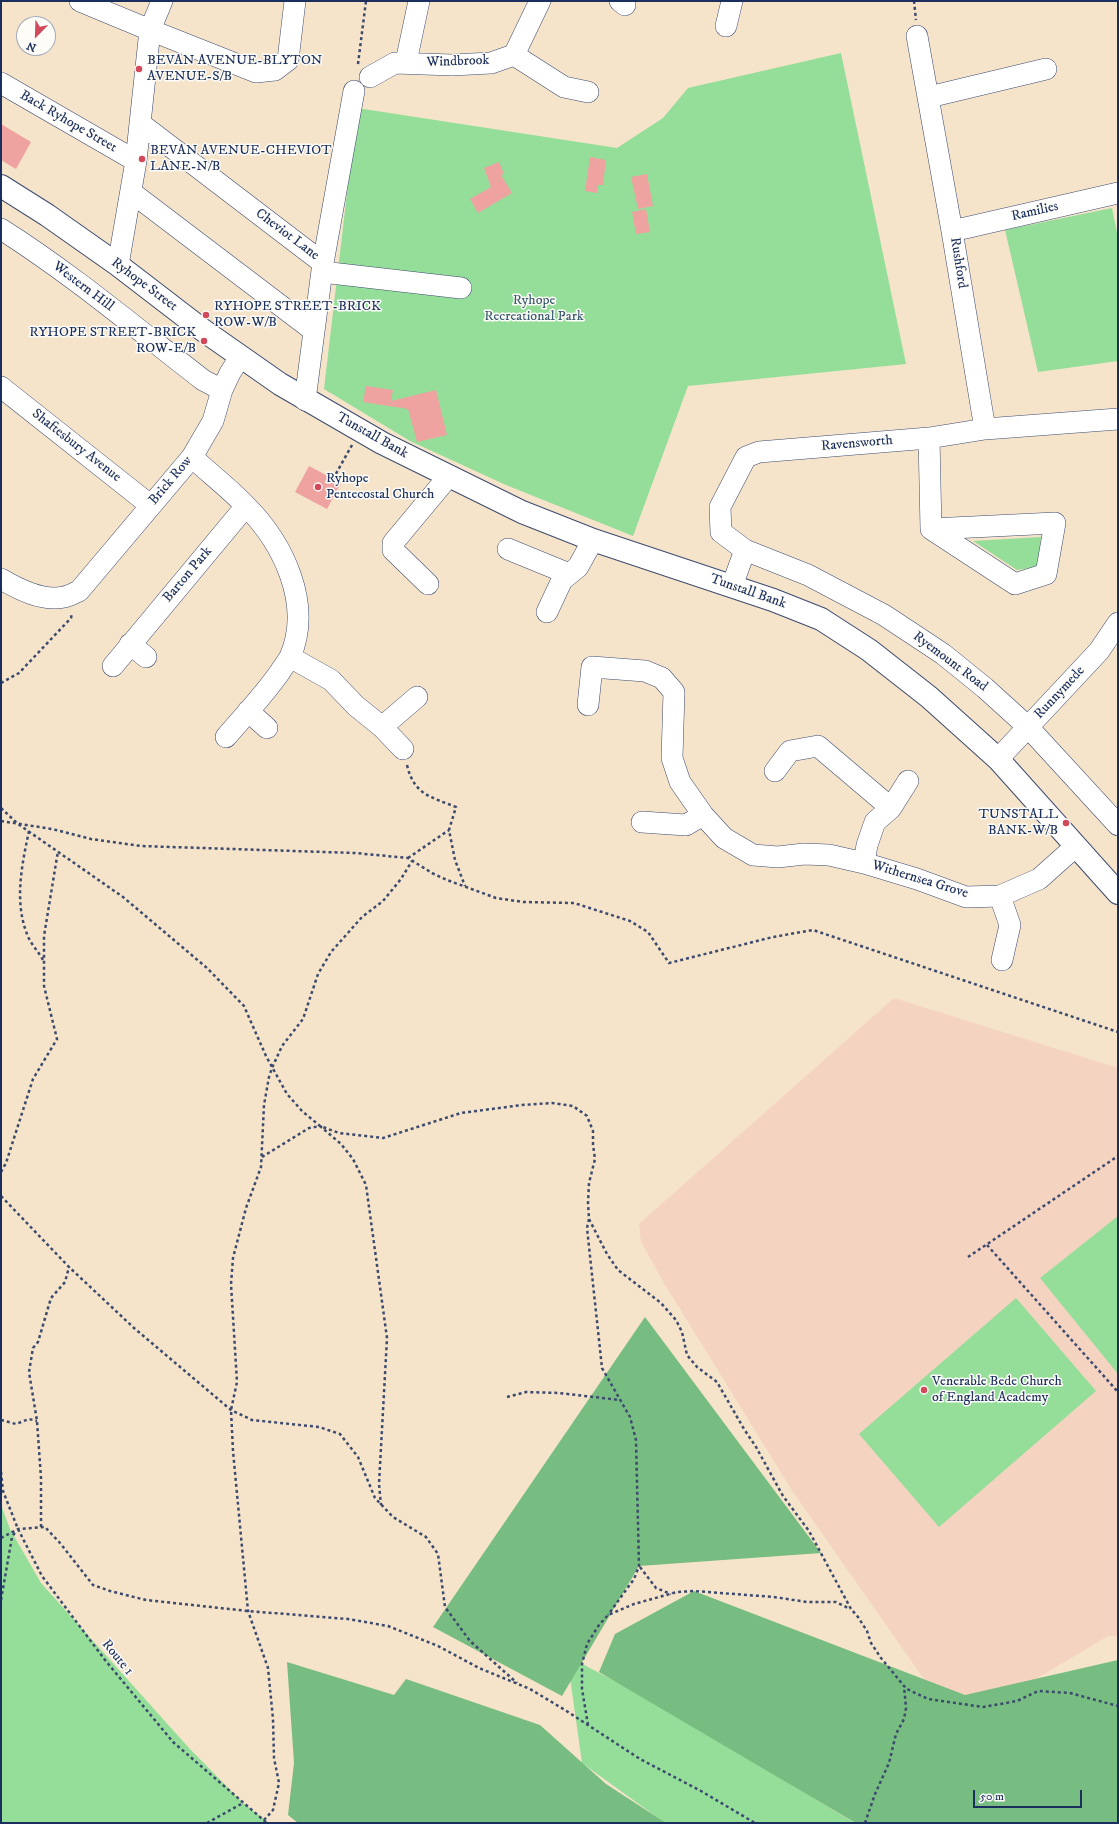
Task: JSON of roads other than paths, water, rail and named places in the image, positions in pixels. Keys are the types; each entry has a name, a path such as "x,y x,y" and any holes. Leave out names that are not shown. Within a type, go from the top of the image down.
{"main road":[{"name":"Ryhope Street","path":"1,186 47,215 118,264 240,357 305,400"},
{"name":"Tunstall Bank","path":"305,400 448,477 522,512 593,540 732,586 821,619 870,650 929,697 998,759 1118,893"}],"street":[{"path":"80,1 256,72 275,70 288,60 296,1"},
{"path":"118,264 132,192 141,124 150,30 162,1"},
{"path":"406,62 419,1"},
{"path":"540,1 514,55 564,87 588,92"},
{"path":"726,26 732,1"},
{"name":"Rushford","path":"917,36 929,97 985,429"},
{"name":"Windbrook","path":"370,77 395,63 406,62 452,65 491,63 514,55"},
{"path":"929,97 1046,68"},
{"name":"Back Ryhope Street","path":"1,82 136,161"},
{"path":"354,91 323,268 461,288"},
{"name":"Cheviot Lane","path":"141,124 323,268 305,400"},
{"path":"132,192 314,331"},
{"name":"Ramilies","path":"952,231 1118,193"},
{"name":"Western Hill","path":"1,229 29,246 203,380 222,390"},
{"name":"Brick Row","path":"1,579 18,589 45,597 64,597 78,591 192,457 213,421 222,390 240,357"},
{"name":"Shaftesbury Avenue","path":"1,387 150,505"},
{"name":"Ravensworth","path":"746,550 721,532 720,507 746,457 759,452 929,438 985,429 1118,419"},
{"path":"929,438 931,529"},
{"path":"192,457 246,506 267,532 287,564 296,596 298,621 290,657 268,688 226,737"},
{"path":"428,584 393,550 392,547 393,543 448,477"},
{"name":"Barton Park","path":"113,666 138,651 246,506"},
{"path":"1055,523 1046,574 1015,584 931,529 1055,523"},
{"path":"547,612 562,580 578,567 593,540"},
{"path":"508,549 569,574"},
{"path":"732,586 746,550"},
{"name":"Ryemount Road","path":"746,550 808,575 884,616 943,654 985,688 1028,727 1118,825"},
{"name":"Runnymede","path":"998,759 1099,651 1118,623"},
{"path":"290,657 331,680 356,706 382,727 403,749"},
{"name":"Withernsea Grove","path":"588,705 592,667 645,671 662,678 674,692 672,758 680,782 703,815 724,838 753,855 778,857 804,854 829,855 864,863 917,879 966,897 1000,896 1039,879 1076,846"},
{"path":"382,727 417,697"},
{"path":"248,712 267,728"},
{"path":"775,771 790,751 818,746 890,808"},
{"name":"Withernsea Grove","path":"864,863 867,845 875,822 890,808 908,780"},
{"path":"642,822 686,825 703,815"},
{"path":"1000,896 1010,925 1002,960"}],"place":[{"name":"BEVAN AVENUE-BLYTON AVENUE-S/B","path":"139,69"},
{"name":"BEVAN AVENUE-CHEVIOT LANE-N/B","path":"142,159"},
{"name":"RYHOPE STREET-BRICK ROW-W/B","path":"206,315"},
{"name":"RYHOPE STREET-BRICK ROW-E/B","path":"204,341"},
{"name":"Ryhope Pentecostal Church","path":"318,487"},
{"name":"TUNSTALL BANK-W/B","path":"1066,823"},
{"name":"Venerable Bede Church of England Academy","path":"924,1390"}],"park label":[{"name":"Ryhope Recreational Park","path":"534,310"}]}
